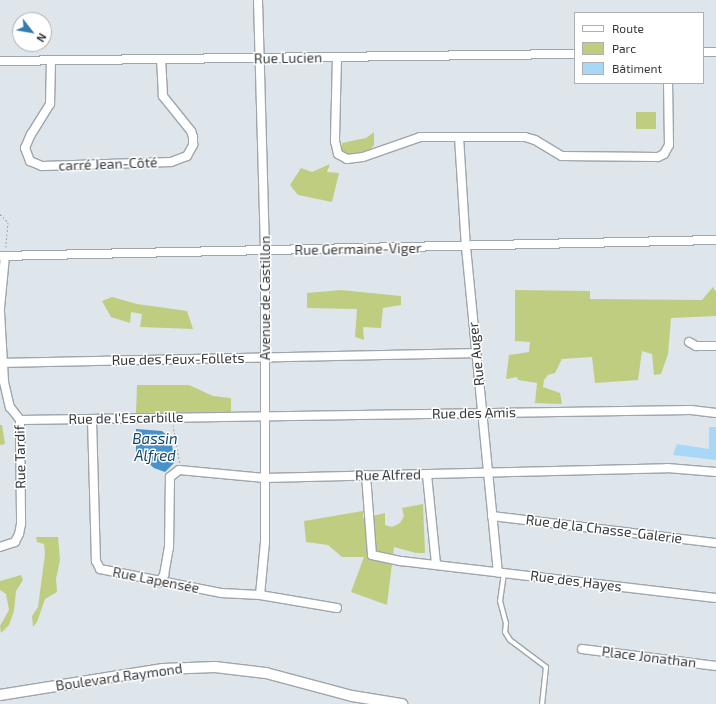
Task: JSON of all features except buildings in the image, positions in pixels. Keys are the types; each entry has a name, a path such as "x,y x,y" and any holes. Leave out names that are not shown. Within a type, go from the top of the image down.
{"street":[{"name":"Avenue de Castillon","path":"258,0 265,251 265,542 260,595"},
{"path":"704,52 716,52"},
{"name":"Rue Lucien","path":"0,61 574,54"},
{"path":"337,57 335,141 338,154 342,158 363,157 420,137 459,136 525,137 535,140 562,156 658,157 664,154 669,145 668,84"},
{"name":"carré Jean-Côté","path":"50,61 50,104 31,134 25,148 30,161 42,166 171,162 187,156 193,145 193,137 191,131 163,96 161,60"},
{"name":"Rue Auger","path":"459,136 466,247 476,353 492,516 501,572"},
{"name":"Rue Germaine-Viger","path":"3,256 466,247 716,240"},
{"path":"0,308 3,256"},
{"name":"Rue Tardif","path":"0,312 1,363 10,407 20,420 19,534 14,542 0,547"},
{"path":"689,342 696,346 716,346"},
{"name":"Rue des Feux-Follets","path":"1,363 476,353"},
{"name":"Rue des Amis","path":"231,417 691,410 716,413"},
{"name":"Rue de l'Escarbille","path":"20,420 231,417"},
{"name":"Rue Lapensée","path":"92,419 96,561 100,569 159,582 221,593 260,595 337,608"},
{"name":"Rue Alfred","path":"179,470 264,478 488,474 667,468 716,472"},
{"path":"159,582 164,575 169,548 170,477 179,470"},
{"path":"427,475 436,564"},
{"name":"Rue des Hayes","path":"366,476 372,555 716,598"},
{"name":"Rue de la Chasse-Galerie","path":"492,516 716,543"},
{"name":"Place Jonathan","path":"582,649 716,666"},
{"name":"Boulevard Raymond","path":"0,695 163,669 214,667 266,673 352,696 402,704"}],"lane":[{"path":"501,572 500,601 506,623 506,636 546,667 542,704"}],"path":[{"path":"0,214 8,222 3,256"},
{"path":"170,418 179,449 181,466 179,470"}],"green space":[{"path":"636,112 656,112 656,129 636,129"},
{"path":"374,132 374,145 367,153 342,157 342,143 366,138"},
{"path":"330,164 327,172 339,173 332,202 298,195 290,185 301,168 312,172"},
{"path":"713,287 716,292 716,316 671,318 668,354 661,374 654,375 652,354 642,351 638,380 595,383 592,357 562,359 555,373 548,375 544,380 543,387 560,393 562,404 535,403 537,383 518,380 517,377 506,379 509,355 529,352 530,342 515,341 515,290 590,291 590,299 702,300"},
{"path":"341,290 401,296 401,305 383,308 381,328 363,327 364,340 355,337 357,309 307,308 307,293"},
{"path":"112,297 137,304 187,311 193,329 140,327 142,314 131,312 130,323 111,317 102,301"},
{"path":"137,385 189,385 213,396 231,398 231,412 136,413"},
{"path":"0,425 2,425 5,444 0,445"},
{"path":"423,504 425,553 416,553 394,547 387,605 351,592 364,557 342,557 328,545 306,542 304,521 363,511 363,518 385,513 385,525 392,527 400,523 404,516 402,508"},
{"path":"36,537 58,537 60,560 56,579 57,592 45,599 37,622 33,627 32,616 38,607 45,554 44,544 37,542"},
{"path":"21,575 23,580 16,591 14,611 9,625 1,633 0,626 9,610 6,594 0,590 0,581"}],"water":[{"name":"Bassin Alfred","path":"136,429 162,431 170,438 176,461 165,472 154,468 136,452"}]}
